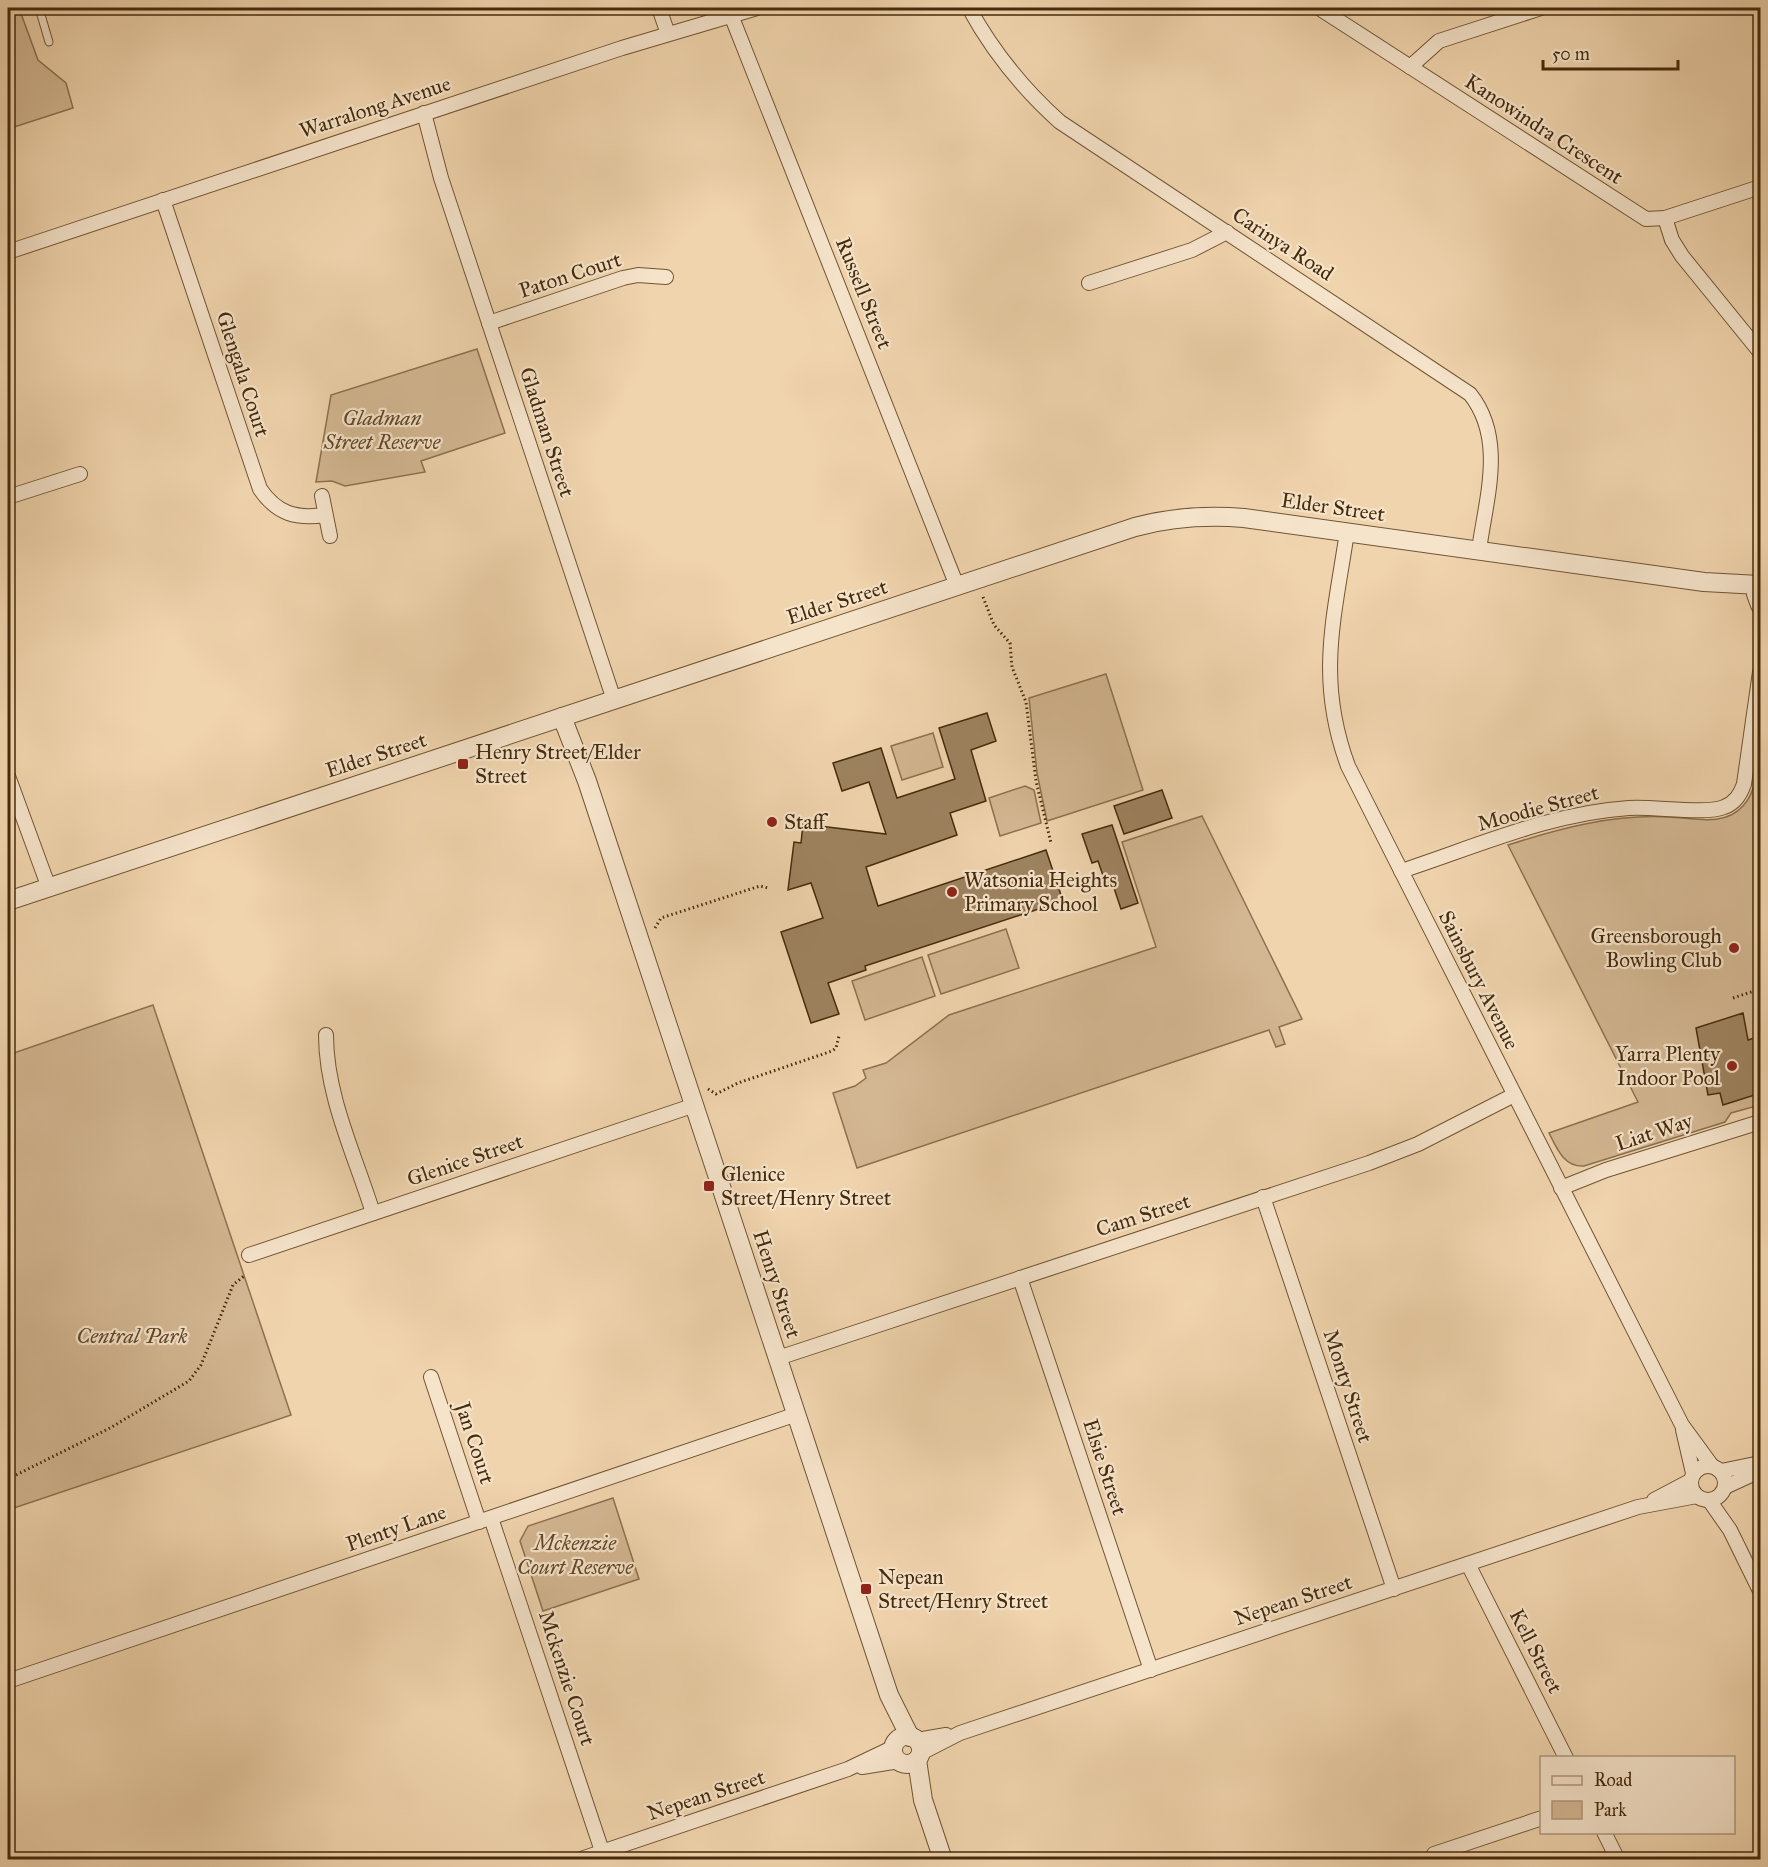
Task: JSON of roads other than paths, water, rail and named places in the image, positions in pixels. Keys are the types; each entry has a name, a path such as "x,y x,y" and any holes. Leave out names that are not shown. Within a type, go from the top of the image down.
{"street":[{"path":"660,8 668,34"},
{"name":"Warralong Avenue","path":"8,252 668,34 757,8"},
{"name":"Carinya Road","path":"969,8 1004,65 1041,106 1082,138 1458,384 1479,404 1490,430 1491,444 1479,550"},
{"name":"Kanowindra Crescent","path":"1319,8 1624,207 1646,219 1665,218 1761,188"},
{"path":"1410,67 1438,41 1541,8"},
{"name":"Russell Street","path":"731,15 957,586"},
{"name":"Gladman Street","path":"420,115 614,700"},
{"name":"Glengala Court","path":"163,200 260,489 271,503 292,516 304,518 325,515"},
{"path":"1665,218 1672,240 1682,256 1761,352"},
{"path":"1089,283 1192,250 1227,232"},
{"name":"Paton Court","path":"489,323 623,278 638,275 666,277"},
{"path":"8,497 80,474"},
{"path":"322,496 330,536"},
{"name":"Elder Street","path":"8,901 1135,527 1184,516 1244,518 1704,582 1759,593"},
{"name":"Sainsbury Avenue","path":"1347,532 1330,648 1330,701 1335,726 1348,766 1682,1425 1717,1468"},
{"name":"Moodie Street","path":"1401,872 1549,822 1592,812 1654,807 1712,810 1730,805 1739,796 1744,784 1761,672"},
{"name":"Henry Street","path":"562,717 587,781 943,1860"},
{"path":"8,776 49,888"},
{"path":"326,1035 327,1063 333,1089 374,1213"},
{"name":"Cam Street","path":"778,1358 1401,1151 1514,1095"},
{"name":"Glenice Street","path":"249,1255 695,1105"},
{"name":"Liat Way","path":"1561,1188 1606,1170 1761,1122"},
{"name":"Monty Street","path":"1263,1197 1394,1589"},
{"name":"Elsie Street","path":"1020,1278 1151,1670"},
{"name":"Jan Court","path":"431,1377 485,1520"},
{"name":"Plenty Lane","path":"8,1681 797,1414"},
{"name":"Sainsbury Avenue","path":"1682,1425 1692,1477 1703,1498"},
{"path":"1730,1530 1717,1468 1761,1463"},
{"name":"Nepean Street","path":"1638,1508 1692,1477 1702,1466 1717,1468"},
{"path":"1723,1490 1761,1471"},
{"name":"Nepean Street","path":"578,1860 1638,1508 1703,1498 1723,1490"},
{"path":"1703,1498 1730,1530 1761,1592"},
{"name":"Mckenzie Court","path":"485,1520 602,1851"},
{"name":"Kell Street","path":"1468,1564 1565,1756"},
{"path":"1434,1854 1540,1819"},
{"path":"1605,1834 1618,1860"}],"lane":[{"path":"39,8 49,42"}],"place":[{"name":"Henry Street/Elder Street","path":"463,764"},
{"name":"Staff","path":"772,822"},
{"name":"Watsonia Heights Primary School","path":"952,892"},
{"name":"Greensborough Bowling Club","path":"1734,948"},
{"name":"Yarra Plenty Indoor Pool","path":"1732,1066"},
{"name":"Glenice Street/Henry Street","path":"709,1186"},
{"name":"Nepean Street/Henry Street","path":"866,1589"}],"park label":[{"name":"Gladman Street Reserve","path":"382,430"},
{"name":"Central Park","path":"132,1336"},
{"name":"Mckenzie Court Reserve","path":"575,1555"}]}
